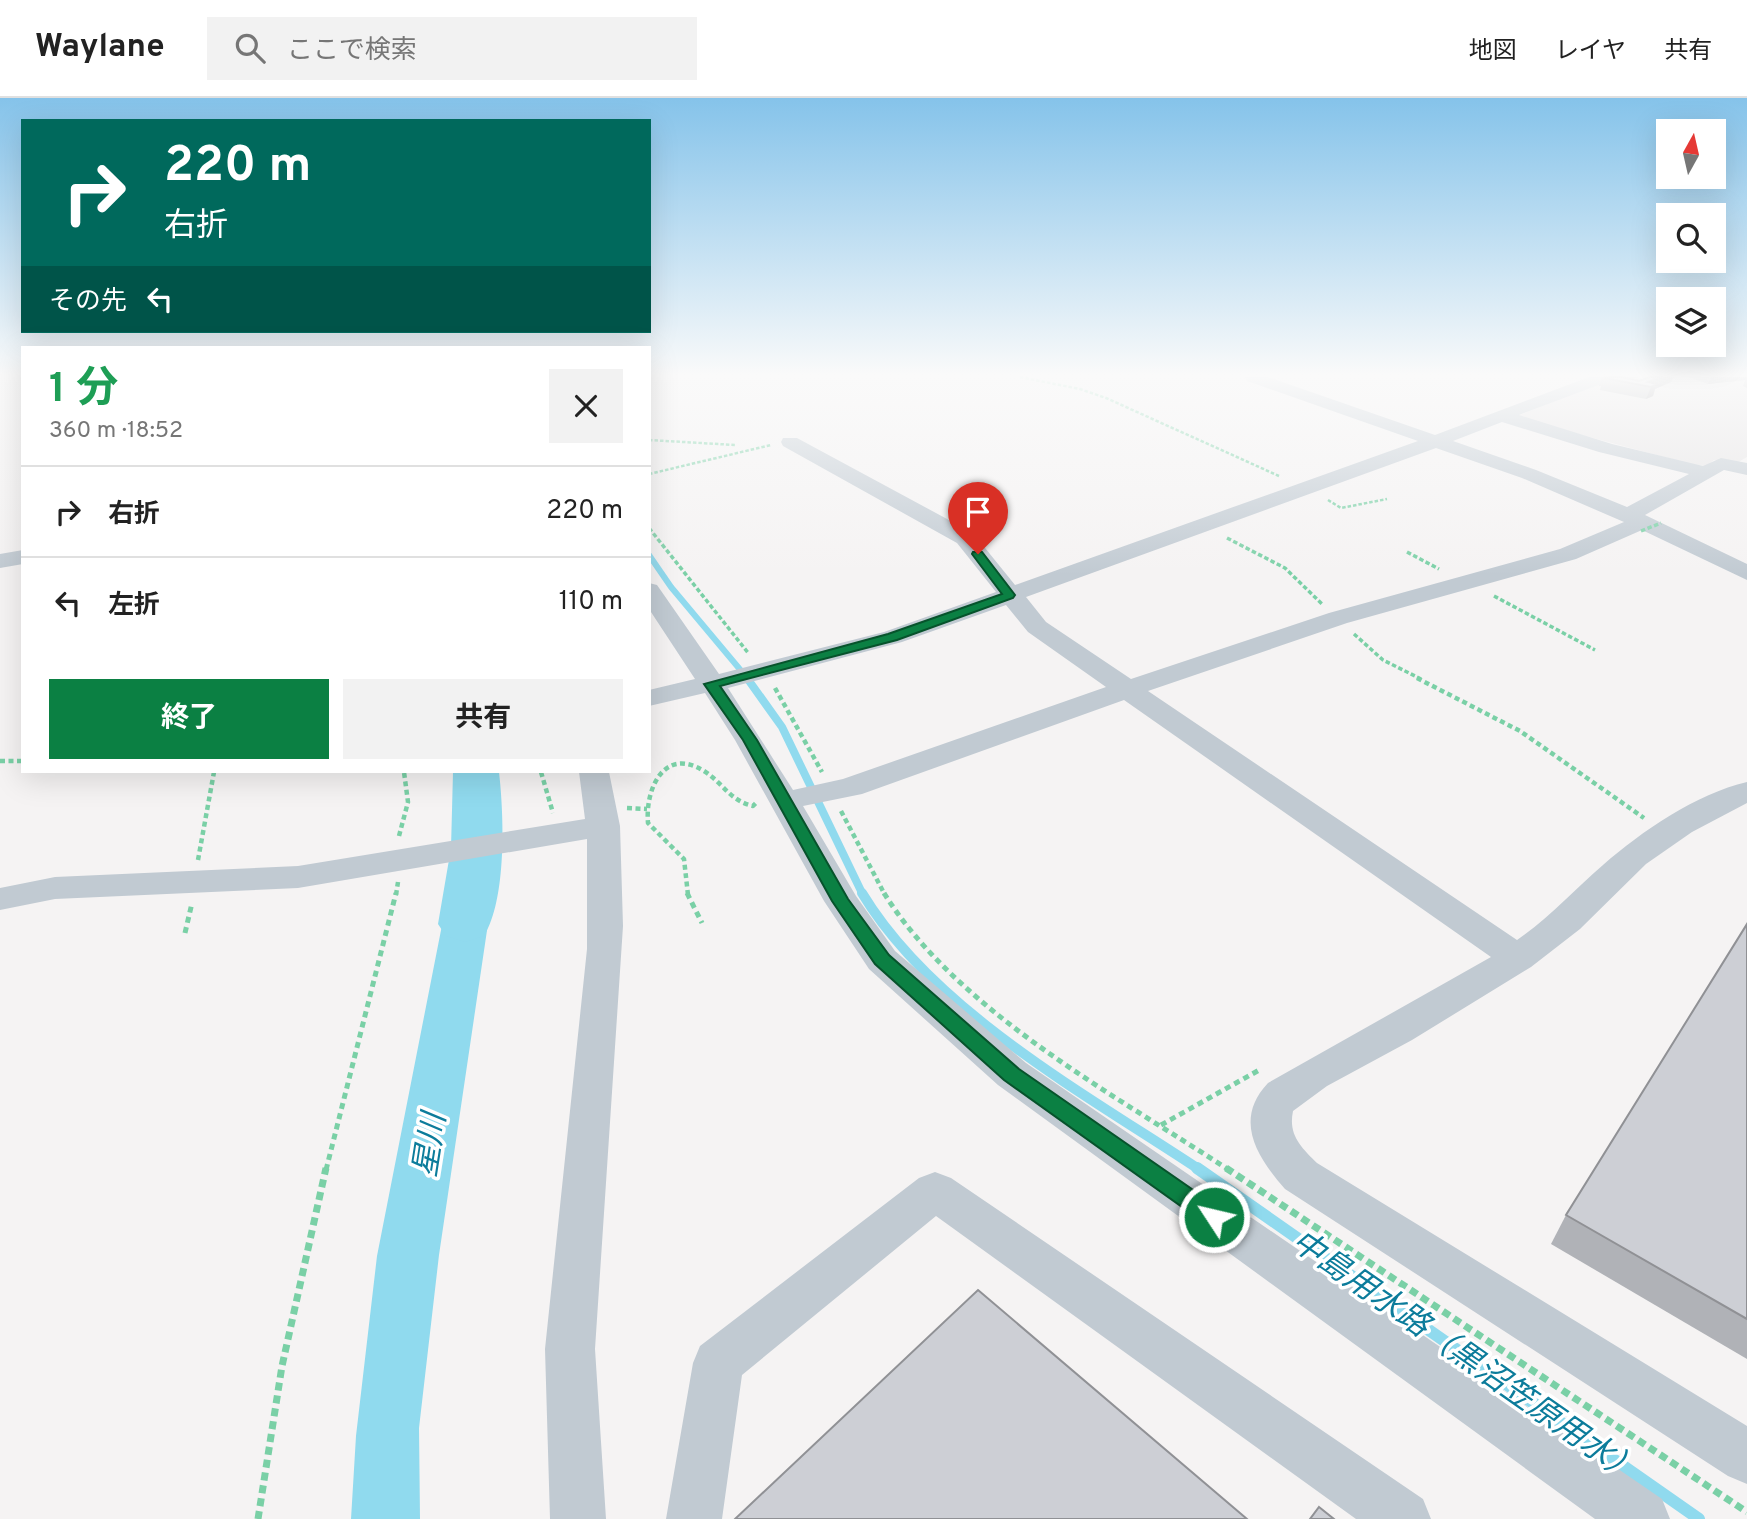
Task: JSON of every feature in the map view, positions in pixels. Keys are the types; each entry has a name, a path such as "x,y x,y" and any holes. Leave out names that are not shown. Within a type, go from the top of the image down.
{"street":[{"path":"792,443 965,538 1037,627 1518,958"},
{"path":"651,698 893,637 1428,443"},
{"path":"1445,443 1643,523 1747,573"},
{"path":"1591,443 1708,473"},
{"path":"798,793 850,788 1338,618 1568,554 1643,523 1721,464 1747,469"},
{"path":"0,561 21,557"},
{"path":"651,593 721,681 750,740 798,793 802,827 841,901 882,960 1012,1074 1642,1519"},
{"path":"578,1519 570,1349 614,817 594,773"},
{"path":"1747,791 1712,807 1667,834 1620,869 1561,926 1518,958 1384,1038 1290,1089 1276,1101 1270,1118 1271,1135 1280,1155 1310,1182 1747,1457"},
{"path":"0,899 55,888 298,877 398,861 614,817"},
{"path":"694,1519 718,1363 935,1191 1403,1519"}],"path":[{"path":"706,443 735,445"},
{"path":"651,474 710,462 744,449 781,443"},
{"path":"1207,443 1307,488 1341,508 1387,499"},
{"path":"1201,525 1285,568 1382,660 1520,732 1667,834"},
{"path":"651,531 761,670 798,793 746,806 706,770 686,764 659,774 651,787 646,808 648,823 684,859 685,889 702,923"},
{"path":"1407,552 1595,650"},
{"path":"0,761 21,761"},
{"path":"185,933 214,773"},
{"path":"258,1519 288,1326 315,1210 393,914 408,802 404,773"},
{"path":"541,773 551,829"},
{"path":"614,817 646,808"}],"shaded area":[{"path":"1613,443 1747,443 1747,457 1735,464 1714,460 1706,466"}],"water":[{"path":"457,773 497,773 500,820 461,826"},
{"path":"498,856 439,1255 419,1428 420,1519 351,1519 356,1436 377,1256 454,864"}],"building":[{"path":"1747,924 1747,1319 1566,1215"},
{"path":"978,1290 1247,1519 735,1519"},
{"path":"1319,1507 1334,1519 1310,1519"}],"waterway":[{"name":"中島用水路（黒沼笠原用水）","path":"651,558 671,587 748,679"},
{"name":"中島用水路（黒沼笠原用水）","path":"747,678 782,727 862,893"},
{"name":"星川","path":"465,924 476,848 476,773"},
{"name":"中島用水路（黒沼笠原用水）","path":"862,893 892,936 929,976 970,1013 1062,1081 1198,1169"},
{"name":"中島用水路（黒沼笠原用水）","path":"1198,1169 1699,1519"}],"route":[{"path":"978,554 1009,595 893,637 825,657 711,684 750,740 778,793 802,827 841,901 882,960 1012,1074 1214,1217"}]}
